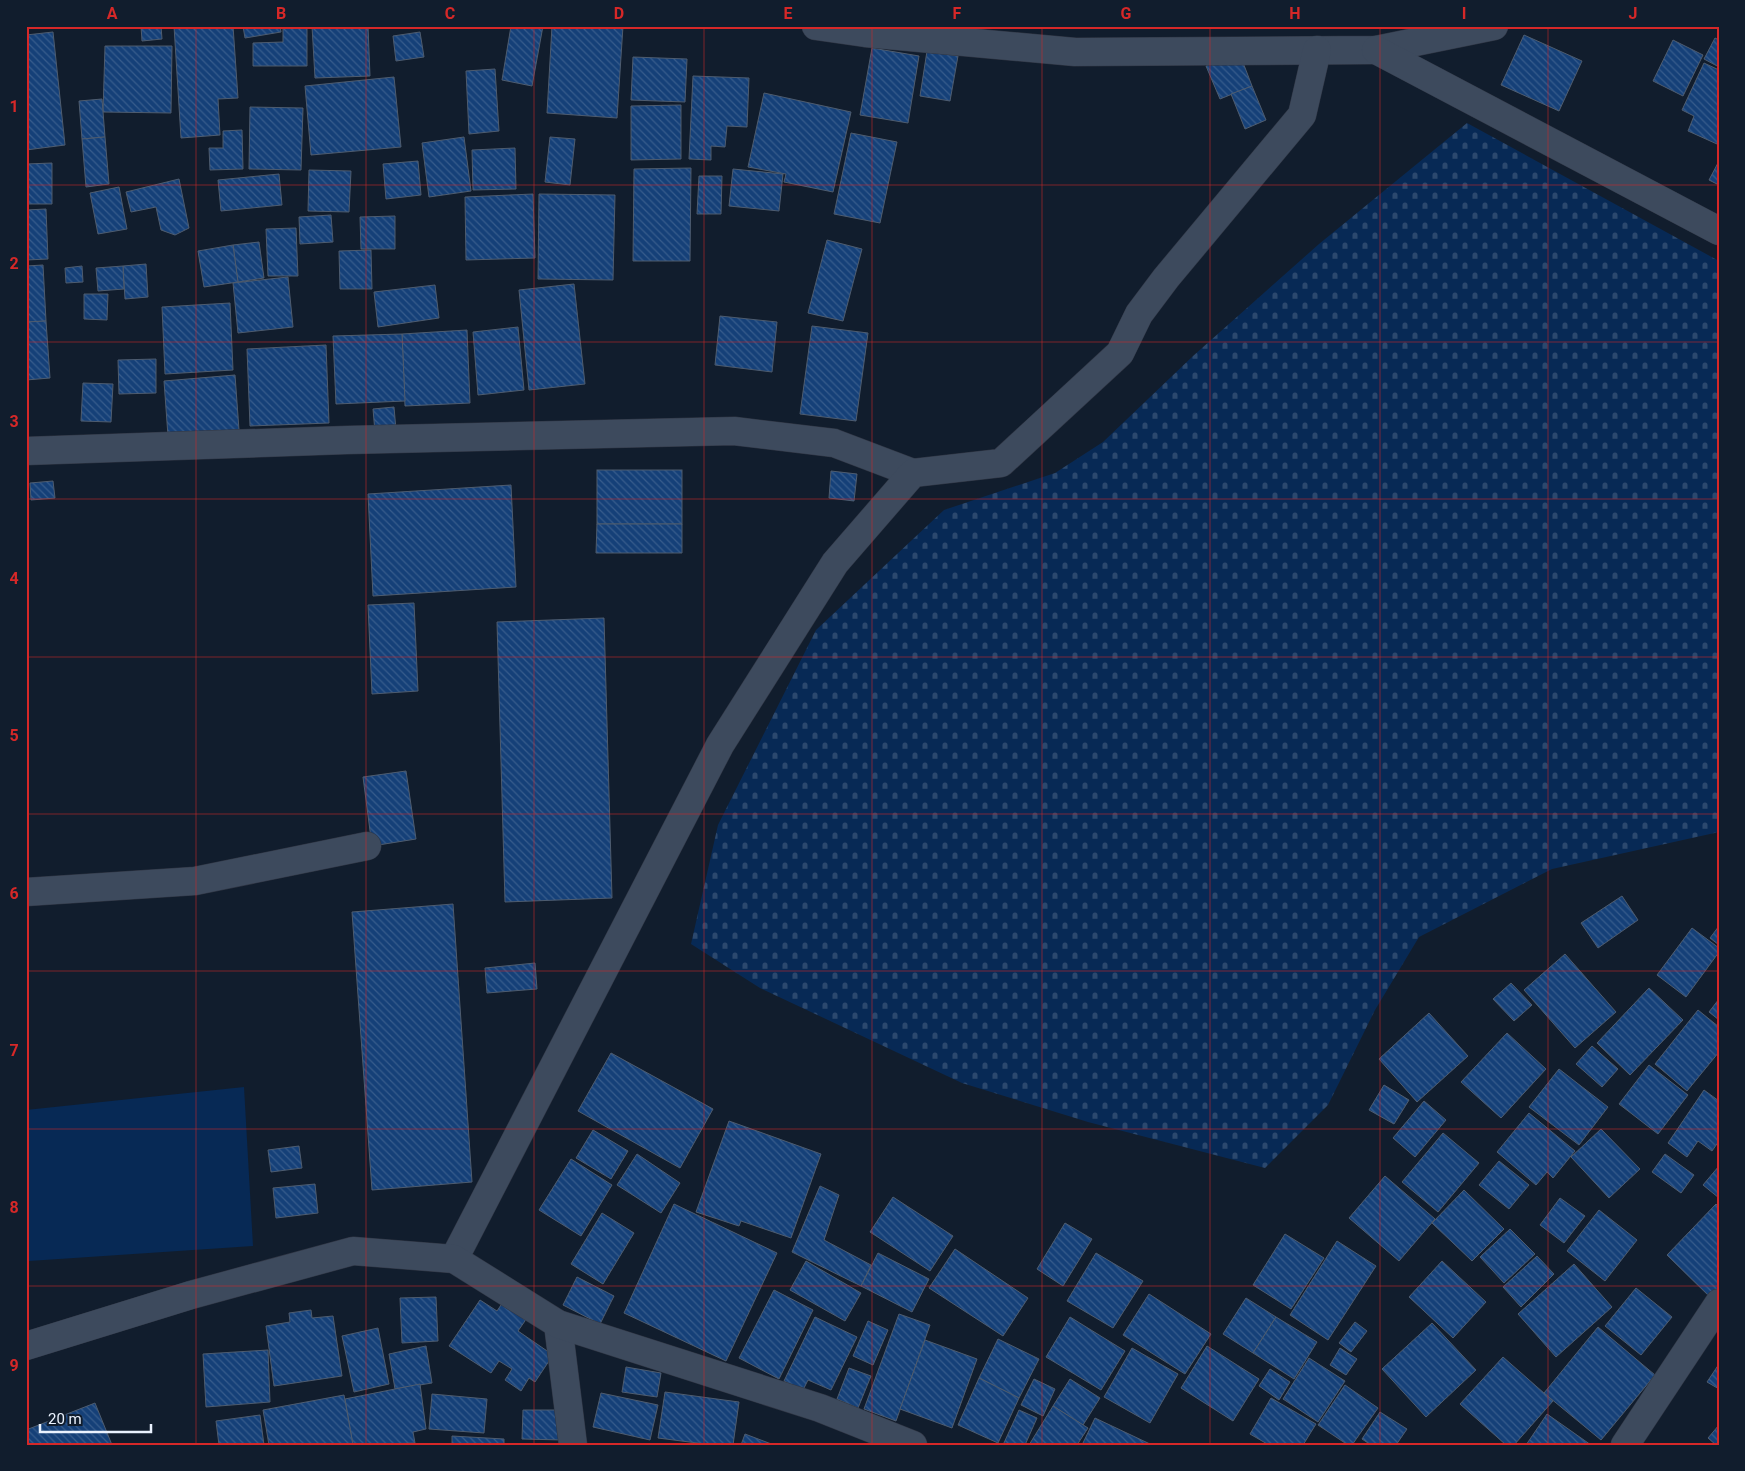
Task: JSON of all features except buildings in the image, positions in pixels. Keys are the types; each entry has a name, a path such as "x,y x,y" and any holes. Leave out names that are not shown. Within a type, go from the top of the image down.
{"street":[{"path":"816,26 866,33 1076,52 1376,50 1494,26"},
{"path":"26,452 346,440 734,431 834,443 914,473 1001,463 1120,353 1139,314 1166,278 1302,115 1317,50"},
{"path":"1376,50 1719,231"},
{"path":"454,1260 720,745 835,563 914,473"},
{"path":"26,892 195,881 366,846"},
{"path":"26,1346 191,1295 353,1251 454,1260 558,1324 820,1408 913,1445"},
{"path":"1625,1445 1719,1303"},
{"path":"558,1324 573,1445"}],"green space":[{"path":"1467,123 1719,261 1719,832 1552,869 1419,937 1375,1010 1328,1105 1265,1168 1088,1122 962,1083 760,988 691,944 718,825 816,630 944,510 1055,473 1103,442 1193,356 1319,244"},
{"path":"244,1087 253,1246 29,1261 26,1227 26,1110"}]}
